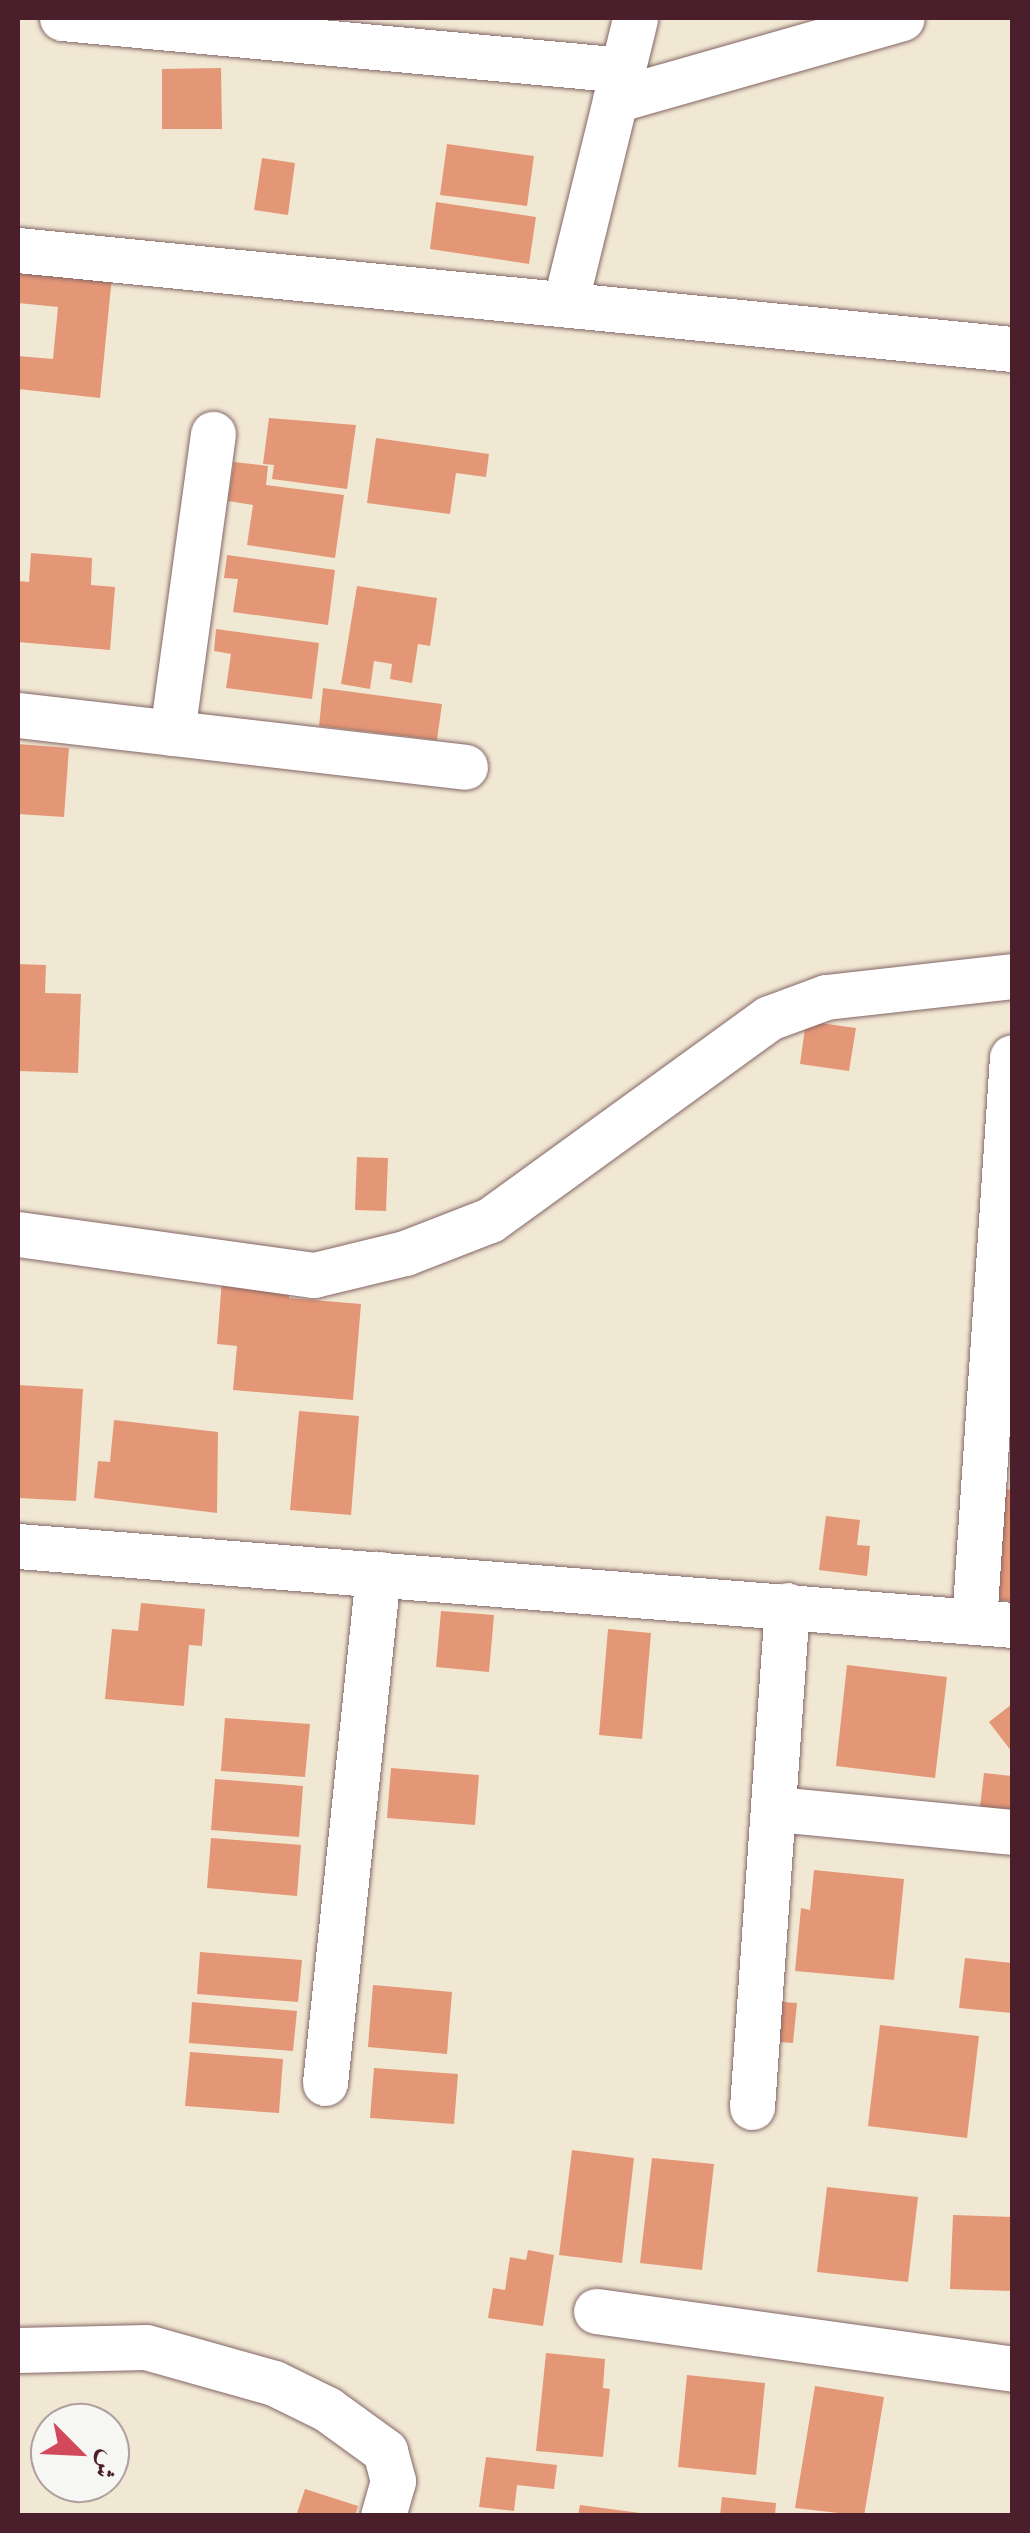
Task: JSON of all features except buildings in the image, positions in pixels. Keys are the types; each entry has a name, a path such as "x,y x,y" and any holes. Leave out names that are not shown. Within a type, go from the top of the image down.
{"street":[{"path":"62,18 620,85 902,18"},
{"path":"565,304 635,18"},
{"path":"18,250 1012,349"},
{"path":"172,733 214,434"},
{"path":"18,715 465,767"},
{"path":"18,1234 314,1275 405,1253 490,1220 770,1018 826,996 1012,976"},
{"path":"18,1546 994,1624 1012,1058"},
{"path":"325,2083 378,1574"},
{"path":"752,2108 777,1809 787,1605"},
{"path":"777,1809 1012,1832"},
{"path":"596,2310 1012,2369"},
{"path":"18,2350 146,2347 274,2383 327,2408 384,2451 394,2481 383,2516"}]}
